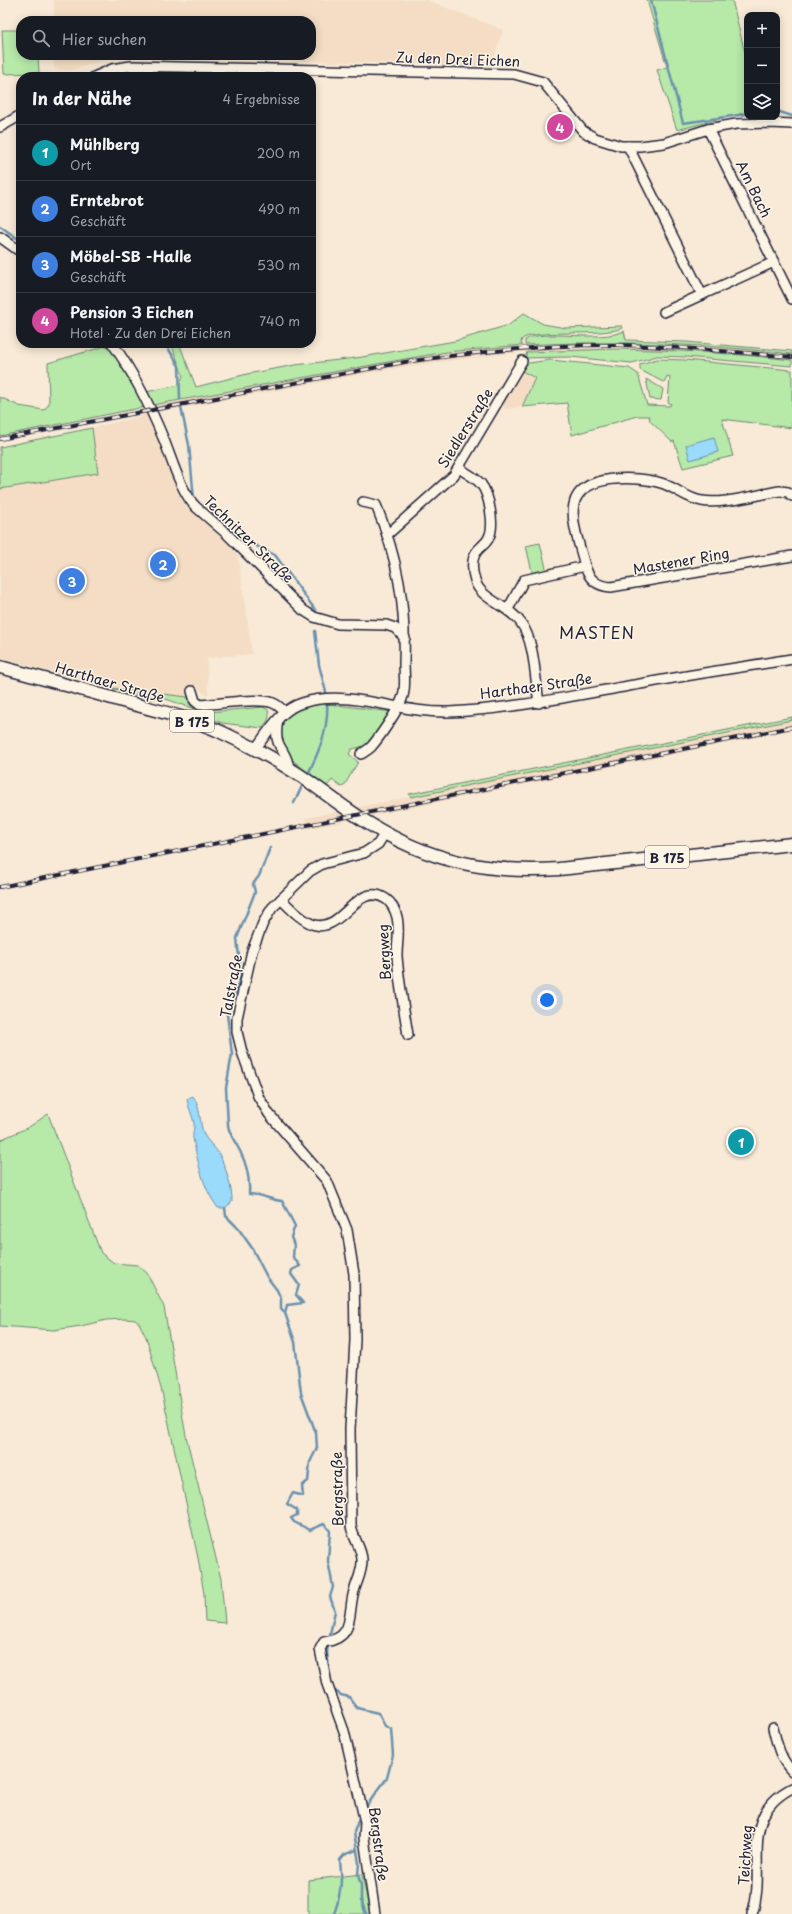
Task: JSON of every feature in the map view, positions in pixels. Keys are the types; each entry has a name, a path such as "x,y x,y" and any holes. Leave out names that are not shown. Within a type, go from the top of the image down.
{"main road":[{"name":"Harthaer Straße","path":"0,666 173,715 219,731 256,748 305,779 367,823 385,833"},
{"name":"B 175","path":"385,833 421,851 461,864 498,870 522,871 570,868 792,844"}],"street":[{"name":"Zu den Drei Eichen","path":"105,72 112,69 131,66 514,74 543,82 583,131 607,142 628,146 664,143 708,129 757,123 792,124"},
{"path":"0,127 16,119"},
{"name":"Am Bach","path":"708,129 792,299"},
{"path":"628,146 702,295"},
{"path":"0,237 16,248"},
{"path":"664,312 774,262"},
{"name":"Technitzer Straße","path":"115,348 141,390 191,503 227,534 303,610 314,617 338,624 386,625 395,628 405,638"},
{"name":"Siedlerstraße","path":"388,534 449,480 458,468 522,361"},
{"path":"458,468 480,483 485,490 491,518 492,527 490,536 477,552 473,560 475,582 479,590 508,609 517,617 528,637 539,703"},
{"name":"Mastener Ring","path":"792,496 788,492 780,491 713,502 701,501 690,498 674,488 649,479 621,477 594,484 584,490 576,498 573,516 587,573 594,582 602,587 611,587 792,556"},
{"path":"360,754 370,748 399,706 403,695 405,638 405,619 400,583 388,534 376,505 363,502"},
{"path":"508,609 524,580 585,566"},
{"name":"Harthaer Straße","path":"256,748 285,712 301,703 327,699 374,702 423,712 449,712 539,703 646,682 792,659"},
{"path":"192,691 195,701 200,705 260,701 271,702 280,706 285,712"},
{"path":"278,720 276,739 288,760 289,769"},
{"name":"Talstraße","path":"338,1206 327,1181 320,1171 269,1114 258,1096 242,1052 237,1032 238,1018 256,939 269,913 310,871 322,864 364,853 378,844 385,833"},
{"name":"Bergweg","path":"281,899 304,919 319,926 334,922 365,896 379,896 391,904 397,919 399,972 408,1035"},
{"name":"Bergstraße","path":"338,1206 347,1230 354,1274 355,1340 350,1429 351,1526 354,1539 360,1551 362,1566 352,1596 350,1622 344,1634 322,1644 320,1654 327,1684 344,1731 365,1822 364,1845 375,1914"},
{"path":"773,1728 780,1754 792,1770"},
{"name":"Teichweg","path":"752,1914 757,1892 758,1838 763,1814 770,1803 781,1794 792,1788"}],"shaded area":[{"path":"54,0 427,0 503,30 491,68 427,64 248,60 316,60 316,16 54,16"},
{"path":"54,60 104,60 72,70 54,69"},
{"path":"615,342 733,348 792,354 792,360 615,349 521,352 407,366 149,414 187,502 238,555 252,654 207,658 208,695 199,689 199,686 187,687 188,697 112,688 0,658 0,489 97,473 92,428 148,414 145,407 447,352 523,345"},
{"path":"520,370 535,378 522,407 504,409 503,399"},
{"path":"792,720 792,730 307,829 305,818"}],"green space":[{"path":"647,0 732,0 744,49 744,113 677,130 657,70 667,67"},
{"path":"2,30 16,30 16,60 38,60 39,72 16,72 16,74 4,74"},
{"path":"524,313 543,324 566,328 622,326 623,328 599,332 540,334 522,339 521,343 523,345 447,352 153,405 146,392 179,385 183,376 173,348 181,348 196,387 247,374 295,365 356,358 455,341 509,325"},
{"path":"624,331 626,340 686,342 792,351 792,354 692,345 592,343 525,345 525,340 545,335 601,336"},
{"path":"99,348 111,348 145,407 0,436 0,397 19,406 44,410 49,404 48,363"},
{"path":"615,349 748,355 792,360 792,366 657,356 632,363 570,357 525,358 527,352"},
{"path":"657,359 685,360 792,370 792,428 722,419 733,456 683,468 674,441 672,442 650,421 649,416 637,416 572,435 567,403 522,407 535,378 520,370 529,363 550,360 629,368 638,374 647,405 670,406 671,404 668,402 670,377 667,376 663,382 640,370 640,364"},
{"path":"646,379 663,389 661,400 650,399"},
{"path":"92,428 98,473 0,489 0,447"},
{"path":"540,543 547,572 533,576 526,546"},
{"path":"112,688 188,697 189,704 195,709 160,697 151,699"},
{"path":"321,703 392,712 368,745 352,749 349,754 358,762 344,786 341,787 332,780 327,786 303,769 291,759 282,745 281,729 287,716 292,712 306,706"},
{"path":"263,707 268,710 269,718 262,728 222,723 199,713"},
{"path":"792,717 792,720 411,797 409,794"},
{"path":"48,1114 101,1253 114,1263 138,1265 147,1273 164,1307 186,1436 221,1579 225,1623 205,1621 204,1594 198,1558 162,1392 146,1337 139,1323 135,1320 126,1319 106,1320 54,1330 0,1326 0,1140 29,1127"},
{"path":"362,1874 370,1914 308,1914 308,1880"}],"water":[{"path":"714,437 718,452 690,460 686,445"},
{"path":"193,1096 199,1110 204,1135 219,1154 228,1178 232,1202 225,1208 218,1208 208,1192 201,1174 193,1138 194,1123 187,1099"}],"waterway":[{"path":"651,0 683,123 744,114"},
{"path":"780,112 792,116"},
{"path":"0,226 16,237"},
{"path":"168,348 179,366 180,399"},
{"path":"181,407 189,445 194,499 238,537 275,555 316,611"},
{"path":"315,631 319,665 327,696"},
{"path":"307,776 325,731 327,701"},
{"path":"294,803 304,782"},
{"path":"270,848 259,876 253,884 255,892 237,938 241,976 227,1014 232,1054 226,1088 228,1125 246,1167 249,1183 249,1194 282,1201 295,1226 291,1237 294,1245 293,1257 300,1266 292,1270 291,1274 299,1285 296,1295 303,1303 287,1305 285,1313 295,1342 301,1393 316,1433 317,1448 310,1462 308,1481 302,1486 303,1496 293,1493 287,1504 297,1510 297,1515 291,1518 294,1522 310,1530 324,1524 330,1531 328,1561 333,1587 330,1597 335,1611 329,1639"},
{"path":"225,1208 226,1216 238,1228 252,1248 267,1277 277,1290 281,1299 281,1308 285,1313"},
{"path":"328,1644 327,1653 330,1675"},
{"path":"331,1688 341,1695 349,1697 357,1708 378,1713 385,1726 391,1729 393,1755 387,1778 365,1808"},
{"path":"360,1816 354,1832 359,1863 358,1875 361,1885 361,1900 366,1914"},
{"path":"334,1914 341,1888 340,1860 344,1855 356,1850"}],"railway":[{"path":"0,439 405,362 484,352 537,347 617,345 683,348 792,357"},
{"path":"0,887 792,727"}],"place":[{"name":"Pension 3 Eichen","path":"560,127"},
{"name":"Erntebrot","path":"163,564"},
{"name":"Möbel-SB -Halle","path":"72,581"},
{"name":"Mühlberg","path":"741,1142"}],"district":[{"name":"MASTEN","path":"597,632"}]}
